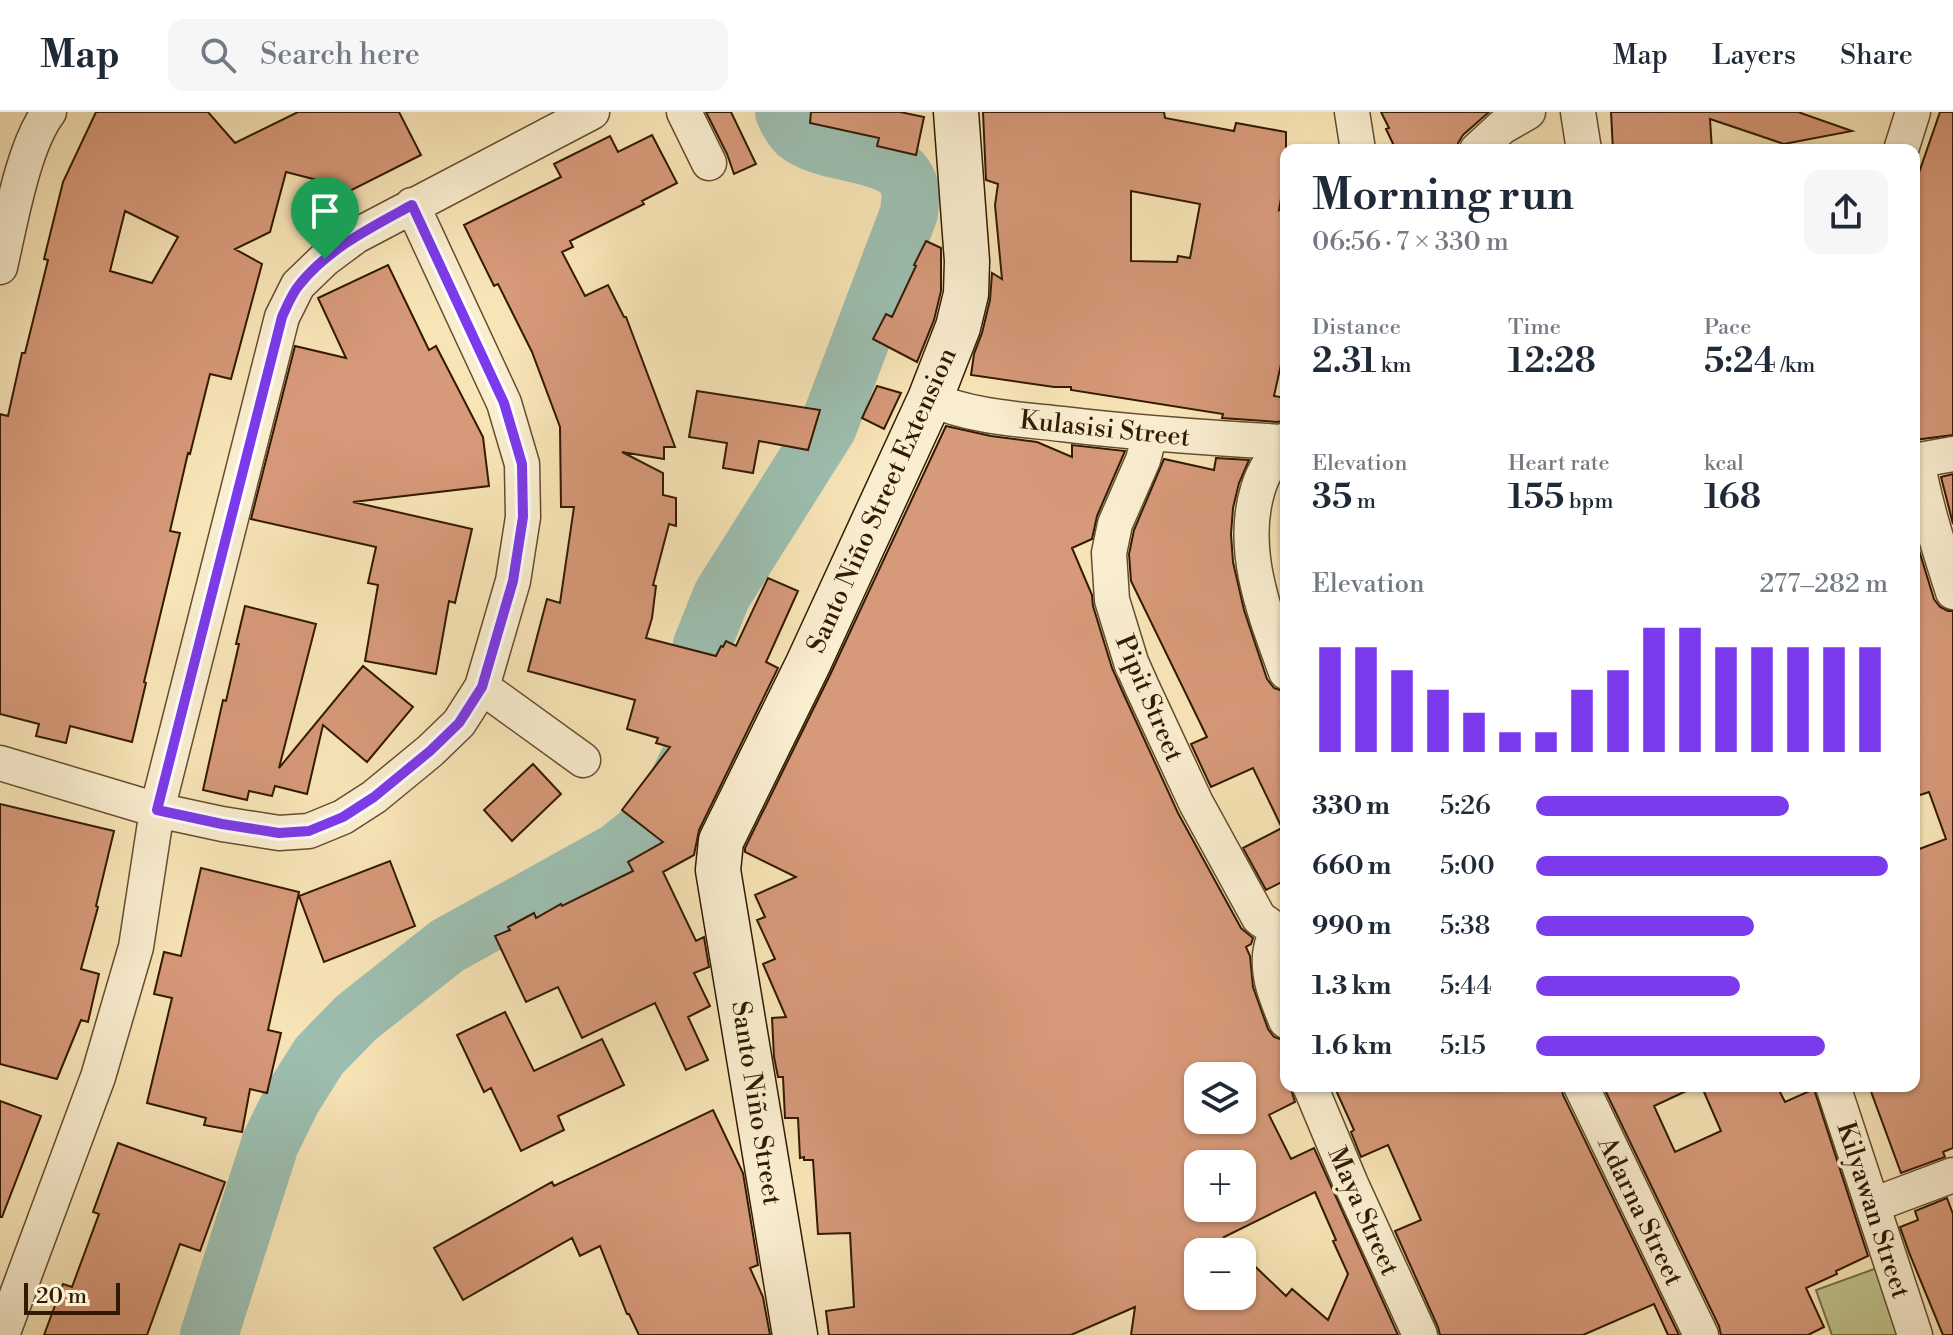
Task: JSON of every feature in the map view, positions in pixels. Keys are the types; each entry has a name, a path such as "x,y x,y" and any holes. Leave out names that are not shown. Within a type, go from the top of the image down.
{"main road":[{"name":"Santo Niño Street Extension","path":"718,870 721,841 808,664 930,399 958,327 966,294 967,261 956,112"},
{"name":"Santo Niño Street","path":"718,870 795,1335"}],"street":[{"path":"0,267 26,160 49,112"},
{"path":"2,1335 98,1077 136,947 157,810 282,317 298,285 325,259 356,236 592,112"},
{"path":"684,112 709,163"},
{"path":"1352,112 1357,144"},
{"path":"1484,144 1502,127 1528,112"},
{"path":"1578,112 1583,144"},
{"path":"1903,144 1913,112"},
{"path":"0,763 157,810 279,833 309,831 343,817 374,797 459,723 482,687 513,581 523,517 522,464 504,403 412,205"},
{"name":"Kulasisi Street","path":"930,399 953,409 983,416 1150,434 1280,441"},
{"name":"Pipit Street","path":"1150,434 1143,460 1115,524 1109,553 1112,600 1131,662 1196,803 1259,918 1280,928"},
{"path":"1280,448 1258,487 1251,543 1256,579 1280,655"},
{"path":"1920,459 1953,454"},
{"path":"1920,479 1953,592"},
{"path":"482,687 583,760"},
{"path":"1280,931 1270,956 1271,973 1280,1005"},
{"name":"Maya Street","path":"1313,1092 1420,1335"},
{"name":"Adarna Street","path":"1584,1092 1701,1335"},
{"name":"Kilyawan Street","path":"1835,1092 1915,1335"},
{"path":"1873,1205 1953,1175"}],"green space":[{"path":"1888,1264 1914,1335 1832,1335 1816,1290"}],"building":[{"path":"96,112 208,112 235,143 298,112 399,112 421,155 320,206 325,182 286,172 270,232 235,249 262,264 231,379 210,374 188,453 170,531 180,533 132,742 70,726 66,743 36,736 39,724 0,714 0,414 8,416 48,260 44,259 63,182","holes":["125,211 178,237 152,283 110,271"]},
{"path":"706,112 731,112 756,164 734,174"},
{"path":"811,112 900,112 924,117 916,155 877,146 879,138 810,123"},
{"path":"983,112 1164,112 1165,118 1234,131 1236,123 1286,132 1286,144 1280,144 1280,369 1274,396 1280,397 1280,422 1222,418 1223,414 1071,390 1071,387 971,375 990,300 992,273 1002,279 995,205 998,184 986,180","holes":["1131,191 1200,204 1190,258 1178,256 1177,262 1131,261"]},
{"path":"1381,112 1489,112 1463,135 1458,144 1393,144 1386,129 1389,128"},
{"path":"1611,112 1798,112 1852,131 1784,144 1710,119 1712,144 1613,144"},
{"path":"1940,112 1953,112 1953,435 1920,439 1920,170"},
{"path":"652,135 677,183 642,201 644,204 570,241 573,247 562,252 585,296 608,285 626,317 675,447 664,447 664,459 622,452 663,473 663,495 676,498 676,526 669,524 653,585 656,586 652,618 646,638 716,656 726,641 736,646 768,578 798,591 766,662 778,668 699,830 694,855 663,872 696,941 704,937 709,967 694,973 710,1006 688,1017 708,1060 686,1070 655,1003 582,1038 558,987 526,1002 495,936 510,930 508,927 534,913 536,918 633,871 628,862 663,842 622,810 670,747 656,743 658,738 627,729 635,700 528,671 547,599 560,603 574,507 561,507 560,427 532,352 464,225 561,177 554,164 610,136 618,152"},
{"path":"926,241 941,248 941,291 934,320 917,362 873,339 886,314 892,317"},
{"path":"388,265 429,350 436,346 483,437 489,486 353,502 472,529 455,603 449,601 436,674 365,661 378,585 368,583 376,547 251,519 295,346 346,358 318,298"},
{"path":"877,386 901,393 884,429 862,418"},
{"path":"697,391 820,410 808,450 759,441 753,473 723,468 727,443 689,437"},
{"path":"946,426 1037,442 1072,457 1072,445 1125,451 1097,516 1092,539 1072,548 1092,595 1112,668 1178,813 1241,928 1253,938 1246,947 1253,987 1268,1029 1280,1039 1280,1092 1292,1092 1295,1102 1269,1115 1291,1159 1314,1148 1398,1335 1131,1335 1135,1307 1071,1335 829,1335 826,1311 854,1307 850,1233 818,1234 813,1160 800,1158 798,1118 785,1118 783,1077 778,1077 774,1057 772,1018 786,1017 763,964 775,959 757,920 765,917 755,895 796,877 745,852","holes":["1184,1150 1256,1150 1256,1221 1315,1192 1336,1240 1333,1241 1348,1274 1328,1320 1292,1289 1286,1296 1256,1267 1256,1310 1184,1310 1184,1238 1225,1238 1254,1222 1184,1222"]},
{"path":"1216,458 1249,460 1233,508 1233,562 1244,610 1267,679 1280,690 1280,824 1253,768 1211,787 1191,744 1207,737 1131,581 1129,554 1134,530 1164,459 1214,470"},
{"path":"1953,474 1953,524 1941,477"},
{"path":"1920,554 1934,599 1940,607 1953,611 1953,1148 1943,1152 1945,1157 1901,1173 1871,1092 1920,1092 1920,849 1946,839 1929,792 1920,795"},
{"path":"245,606 316,624 279,768 363,666 413,707 367,762 323,725 307,794 275,786 272,796 249,791 247,800 203,790 223,700 226,701"},
{"path":"533,764 561,794 512,841 484,810"},
{"path":"0,804 114,831 81,969 99,974 88,1022 81,1020 57,1079 0,1064"},
{"path":"1280,829 1280,883 1266,890 1243,848"},
{"path":"390,861 415,926 324,962 299,896"},
{"path":"201,868 299,892 268,1030 281,1033 267,1093 250,1089 242,1132 204,1125 206,1118 147,1103 172,998 154,994 164,952 181,956"},
{"path":"505,1012 534,1071 602,1039 624,1085 558,1116 564,1130 521,1151 491,1088 484,1092 457,1035"},
{"path":"1337,1092 1562,1092 1679,1335 1668,1335 1654,1304 1583,1335 1440,1335 1395,1231 1421,1220 1388,1145 1361,1157 1351,1132 1354,1130"},
{"path":"1606,1092 1684,1092 1654,1106 1675,1152 1721,1131 1704,1092 1780,1092 1785,1102 1807,1092 1815,1092 1868,1256 1806,1288 1824,1327 1808,1335 1721,1335"},
{"path":"0,1101 41,1116 2,1217 0,1217"},
{"path":"713,1110 743,1173 758,1265 750,1268 763,1297 770,1335 639,1335 627,1314 600,1246 580,1256 572,1238 463,1300 434,1248 552,1182 554,1186"},
{"path":"118,1143 225,1182 200,1251 180,1244 147,1335 44,1335 63,1284 72,1287 99,1214 93,1212"},
{"path":"1947,1198 1953,1214 1953,1335 1943,1335 1900,1227 1918,1220 1915,1211"}],"waterway":[{"path":"209,1335 270,1144 292,1099 319,1056 356,1018 447,946 617,852 651,825 674,790 697,743 701,721 697,675 702,645 722,595 828,427 909,213 909,186 896,168 870,157 808,140 795,131 784,112"}],"route":[{"path":"412,205 504,403 522,464 523,517 513,581 482,687 459,723 430,751 374,797 343,817 309,831 279,833 157,810 282,317 298,285 325,259 356,236 412,205"}]}
